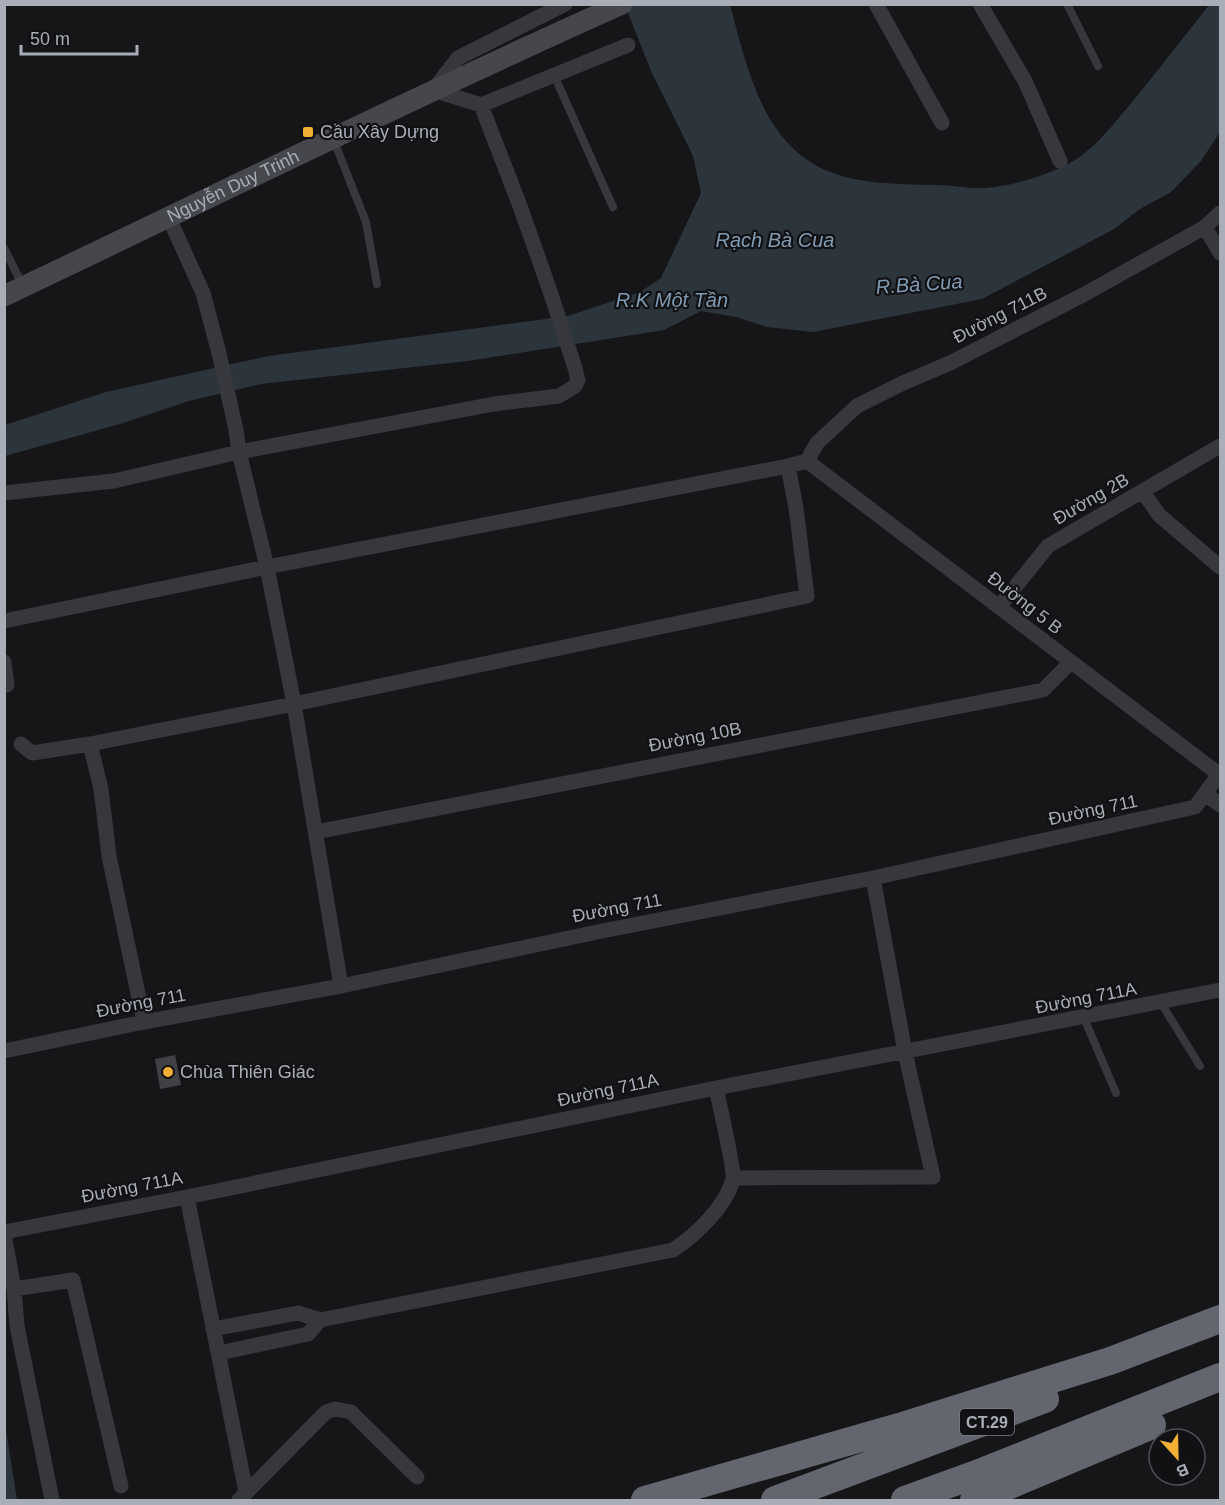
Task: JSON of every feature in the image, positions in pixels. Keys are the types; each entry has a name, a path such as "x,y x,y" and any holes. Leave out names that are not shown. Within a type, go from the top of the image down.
{"highway":[{"path":"645,1500 899,1427 1210,1328"},
{"name":"CT.29","path":"774,1500 960,1432 1210,1328"},
{"name":"CT.29","path":"905,1500 1177,1405 1221,1377"},
{"path":"974,1500 1177,1405 1221,1395"}],"main road":[{"name":"Nguyễn Duy Trinh","path":"4,296 433,90 622,4"}],"street":[{"path":"565,4 458,58 433,90 481,105 628,45"},
{"path":"876,4 942,123"},
{"path":"980,4 1024,81 1060,161"},
{"path":"4,493 114,481 238,452 494,404 559,396 566,393 578,383 575,368 520,206 481,105"},
{"name":"Đường 711B","path":"807,461 817,443 857,406 950,363 1083,295 1205,227 1221,213"},
{"path":"169,218 203,292 236,430 238,452 267,567 294,704 341,986"},
{"path":"1205,227 1221,253"},
{"name":"Đường 2B","path":"999,607 1048,546 1221,446"},
{"path":"4,621 807,461"},
{"name":"Đường 5 B","path":"807,461 1220,774"},
{"path":"21,744 32,753 90,744 294,704 807,596 796,508 788,466"},
{"path":"1143,492 1159,515 1221,567"},
{"path":"4,662 8,685"},
{"name":"Đường 10B","path":"316,832 1043,690 1071,662"},
{"path":"90,744 101,789 109,856 144,1022"},
{"name":"Đường 711","path":"4,1051 144,1022 341,986 602,931 873,878 1195,807 1220,774"},
{"path":"1206,794 1221,805"},
{"path":"734,1178 933,1177 905,1052 873,878"},
{"name":"Đường 711A","path":"4,1233 716,1088 1221,990"},
{"path":"213,1329 298,1313 321,1320 673,1250 692,1238 712,1215 734,1178 716,1088"},
{"path":"187,1197 219,1353 243,1496"},
{"path":"4,1233 18,1326 52,1500"},
{"path":"14,1289 74,1280 121,1486"},
{"path":"219,1353 308,1334 321,1320"},
{"path":"243,1496 326,1412 335,1408 351,1412 417,1477"}],"lane":[{"path":"1067,4 1098,66"},
{"path":"554,75 613,207"},
{"path":"333,140 366,222 377,284"},
{"path":"4,248 24,287"},
{"path":"1161,1003 1200,1066"},
{"path":"1083,1018 1116,1093"}],"water":[{"name":"Rạch Bà Cua","path":"625,5 730,5 750,74 769,117 782,137 799,154 819,167 847,177 876,182 979,188 1017,183 1049,173 1078,158 1104,136 1209,5 1220,5 1220,132 1201,161 1171,192 1140,209 1114,229 982,299 813,332 767,327 736,317 701,311 664,330 468,361 261,384 189,401 120,424 5,456 5,425 106,392 269,356 568,316 640,292 661,278 701,193 693,156 651,71"},
{"path":"5,1424 17,1500 5,1500"}],"building":[{"name":"Chùa Thiên Giác","path":"175,1055 181,1085 160,1089 155,1059"}],"place":[{"name":"Cầu Xây Dựng","path":"308,132"},
{"name":"Chùa Thiên Giác","path":"168,1072"}],"water label":[{"name":"R.Bà Cua","path":"919,284"},
{"name":"R.K Một Tần","path":"672,300"}]}
